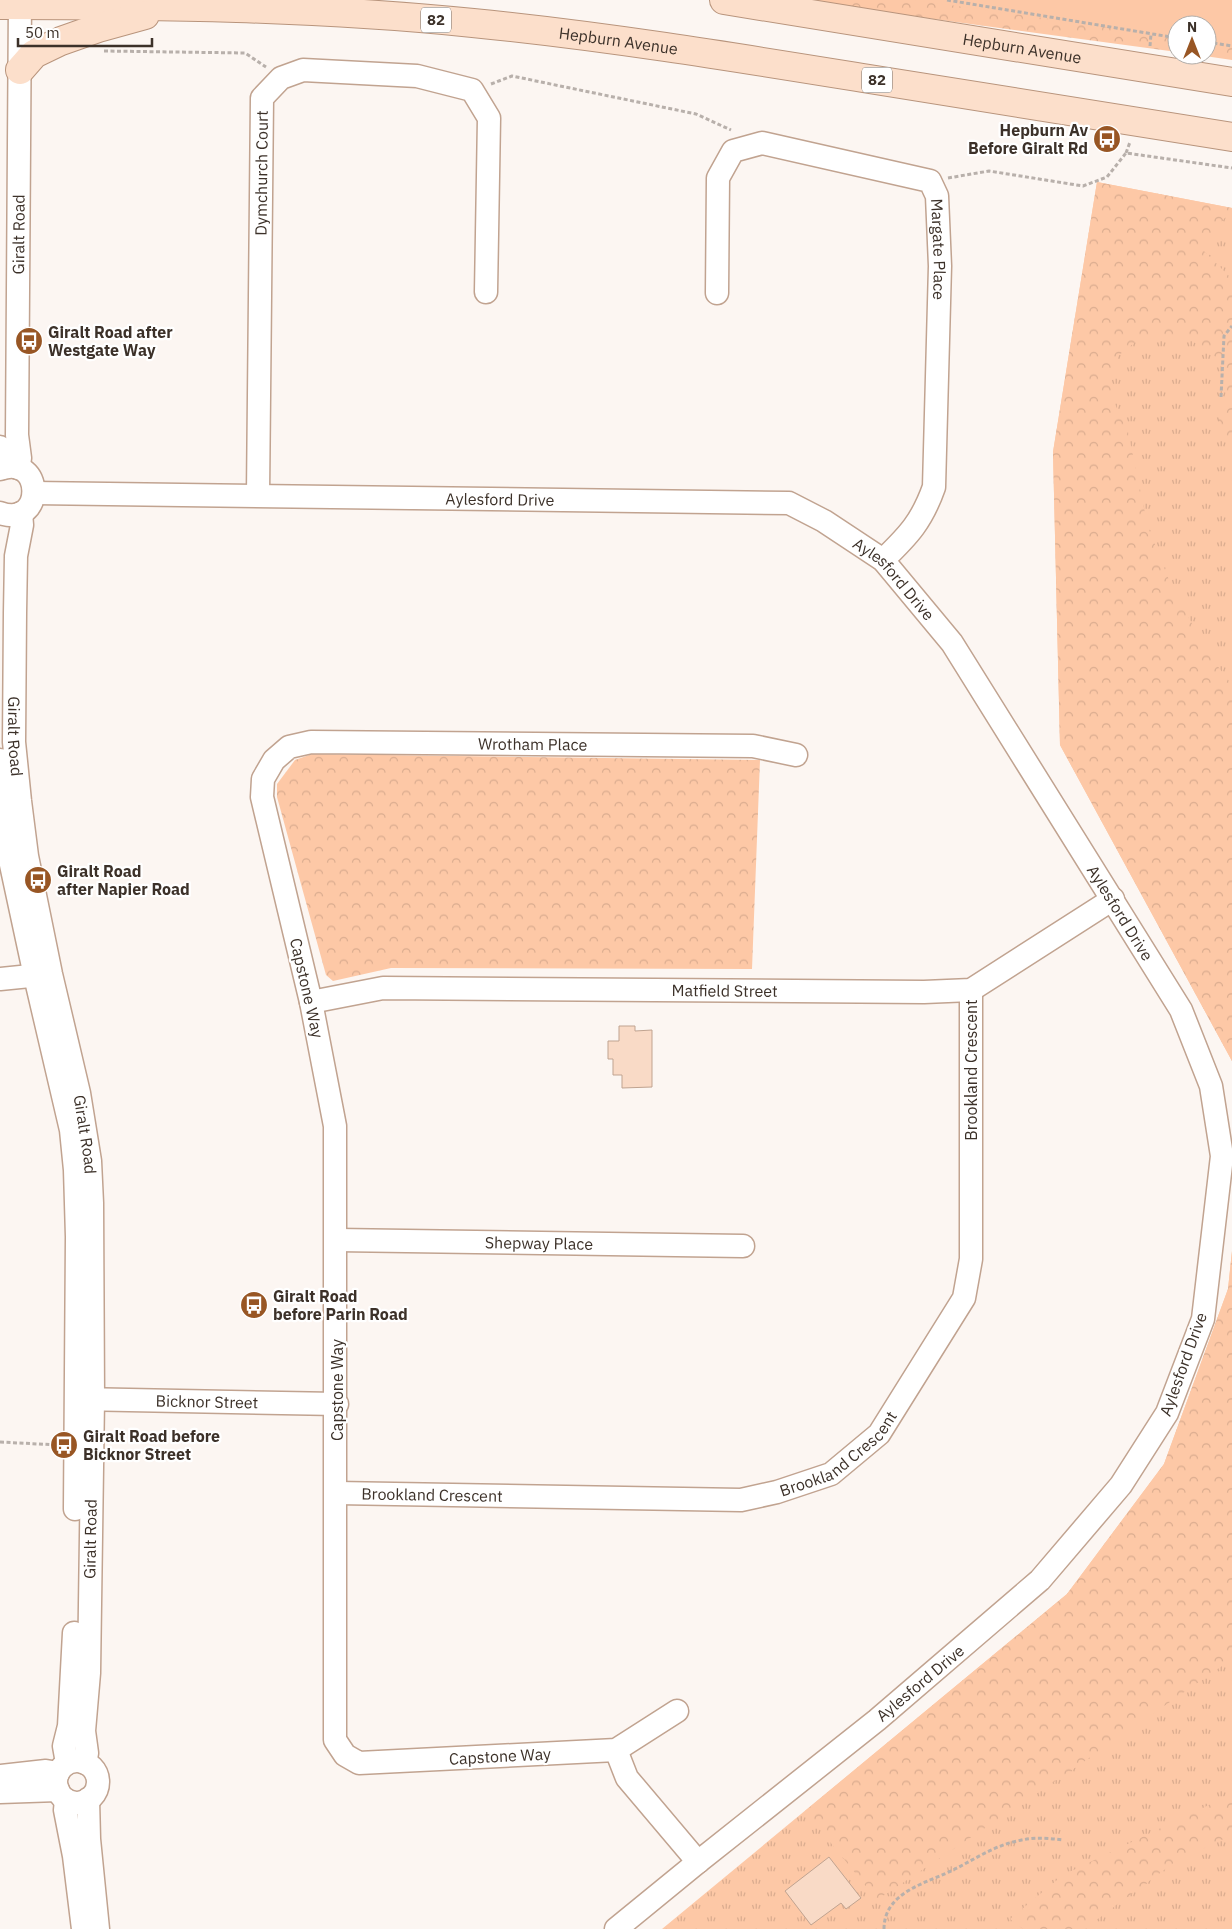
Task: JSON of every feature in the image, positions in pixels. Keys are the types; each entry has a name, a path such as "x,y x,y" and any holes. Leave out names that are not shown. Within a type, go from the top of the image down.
{"main road":[{"name":"Hepburn Avenue","path":"724,0 1232,82"},
{"name":"Hepburn Avenue","path":"13,3 244,8 350,13 475,23 611,39 1232,137"},
{"path":"20,70 34,54 61,41 173,6"}],"street":[{"name":"Giralt Road","path":"5,463 20,458 17,435 9,207 20,70 13,3"},
{"name":"Dymchurch Court","path":"258,495 262,98 281,78 303,70 417,76 472,90"},
{"path":"472,90 489,118 486,292"},
{"name":"Margate Place","path":"717,293 718,178 733,151 762,143 930,180 937,196 940,266 934,487 928,506 910,534 883,560"},
{"path":"5,463 30,478 34,493 32,502 10,513"},
{"name":"Aylesford Drive","path":"34,493 789,503 824,521 883,560 952,643 1181,1010 1211,1086 1222,1156 1203,1319 1167,1414 1121,1485 1040,1580 877,1720 616,1929"},
{"name":"Giralt Road","path":"10,513 22,525 16,556 7,742 27,856 43,975"},
{"name":"Wrotham Place","path":"274,760 289,747 311,742 754,746 796,755"},
{"name":"Giralt Road","path":"0,760 10,860 79,1093 90,1161 92,1212 84,1399 89,1673 84,1731 87,1754 67,1778"},
{"name":"Capstone Way","path":"274,760 263,779 262,797 311,1002 336,1126 336,1740 345,1755 359,1763 616,1750 677,1711"},
{"path":"971,990 1113,899"},
{"path":"0,980 43,975"},
{"name":"Matfield Street","path":"311,1002 383,988 924,992 971,990"},
{"name":"Brookland Crescent","path":"337,1493 741,1500 776,1492 831,1474 879,1434 964,1298 971,1259 971,990"},
{"name":"Shepway Place","path":"337,1240 742,1246"},
{"name":"Giralt Road","path":"83,1929 74,1856 65,1810 67,1778 64,1746 73,1674 76,1446 84,1399"},
{"name":"Bicknor Street","path":"84,1399 337,1404"},
{"path":"616,1750 627,1778 698,1862"},
{"path":"0,1776 46,1771 67,1778 77,1802 88,1799 96,1790 97,1778 92,1768 67,1778 0,1792"},
{"path":"88,1799 89,1839 98,1929"}],"path":[{"path":"947,0 1167,36"},
{"path":"1147,69 1151,34"},
{"path":"1217,44 1232,46"},
{"path":"98,51 245,53 281,78"},
{"path":"472,90 512,76 696,114 714,124 762,143"},
{"path":"930,180 989,171 1083,186 1107,177 1126,154 1138,122"},
{"path":"1126,154 1232,168"},
{"path":"1222,397 1224,336 1232,326"},
{"path":"0,1442 76,1446"},
{"path":"884,1929 885,1916 892,1905 901,1895 915,1886 953,1871 994,1848 1009,1843 1041,1838 1063,1840"}],"green space":[{"path":"794,0 1232,0 1232,60 1217,58 1217,15 1167,15 1167,51"},
{"path":"914,0 1232,0 1232,44 1217,42 1217,15 1167,15 1167,36"},
{"path":"1097,182 1232,208 1232,1061 1060,745 1053,452"},
{"path":"1097,182 1232,208 1232,213 1230,212 1200,247 1232,279 1232,443 1219,427 1219,417 1225,407 1226,386 1223,369 1213,354 1187,338 1162,334 1139,339 1118,356 1109,380 1114,402 1128,432 1148,527 1175,595 1216,664 1232,685 1232,1061 1060,745 1053,452"},
{"path":"312,754 760,760 752,969 391,968 333,981 326,975 277,797 277,784 295,760"},
{"path":"1232,1251 1232,1929 662,1929 1067,1594 1164,1464 1228,1289"},
{"path":"1232,1251 1232,1659 1066,1774 877,1900 805,1811 1067,1594 1164,1464 1228,1289"},
{"path":"1232,1792 1232,1835 1175,1862 1084,1929 1023,1929 1010,1919 1063,1875"}],"building":[{"path":"619,1026 635,1026 635,1031 652,1030 652,1087 622,1088 622,1075 613,1075 613,1059 608,1059 608,1041 619,1041"},
{"path":"829,1857 861,1898 846,1909 841,1903 811,1925 785,1891"}],"place":[{"name":"Hepburn Av Before Giralt Rd","path":"1107,139"},
{"name":"Giralt Road after Westgate Way","path":"29,341"},
{"name":"Giralt Road after Napier Road","path":"38,880"},
{"name":"Giralt Road before Parin Road","path":"254,1305"},
{"name":"Giralt Road before Bicknor Street","path":"64,1445"}]}
